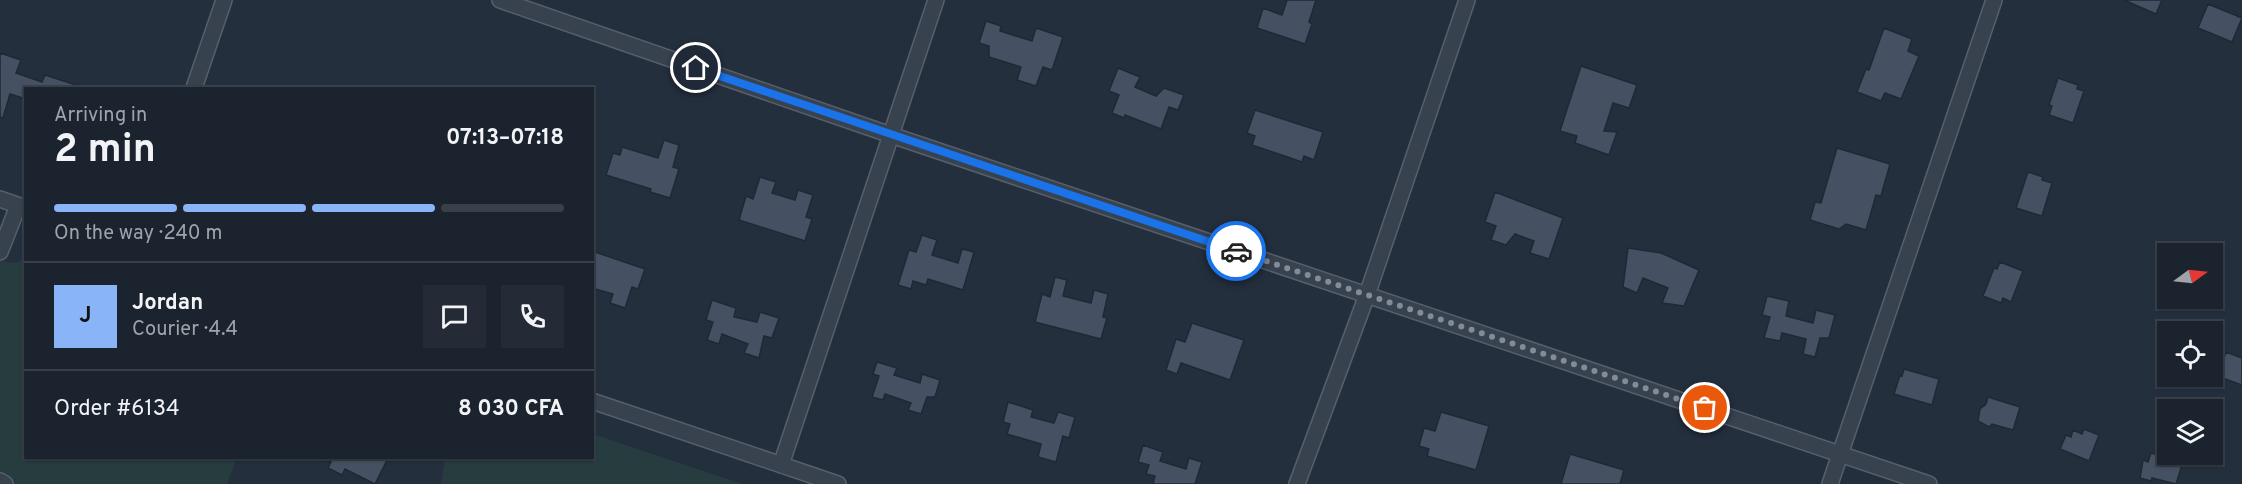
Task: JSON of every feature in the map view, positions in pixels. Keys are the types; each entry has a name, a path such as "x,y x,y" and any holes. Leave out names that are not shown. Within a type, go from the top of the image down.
{"street":[{"path":"194,87 224,0"},
{"path":"500,0 891,135 1929,484"},
{"path":"781,465 936,0"},
{"path":"1297,484 1367,295 1467,0"},
{"path":"1830,484 1994,0"},
{"path":"0,199 22,207 0,252"},
{"path":"594,402 838,484"},
{"path":"0,481 5,484"}],"green space":[{"path":"24,259 24,459 237,459 227,484 0,484 0,261 17,263"},
{"path":"594,434 742,484 441,484 445,459 594,459"}],"building":[{"path":"1287,0 1316,0 1309,22 1312,24 1305,44 1257,28 1263,8 1282,15"},
{"path":"2124,0 2162,0 2156,14"},
{"path":"2208,4 2242,18 2232,42 2198,28"},
{"path":"986,21 1001,26 1000,31 1032,41 1036,28 1063,37 1052,70 1043,67 1036,86 1017,80 1021,67 989,57 989,46 979,43"},
{"path":"1884,28 1912,39 1908,51 1919,56 1901,99 1885,93 1881,101 1857,92 1866,69 1869,70"},
{"path":"0,53 21,60 16,73 42,82 45,75 79,86 24,87 24,98 10,94 3,118 0,117"},
{"path":"1581,66 1637,85 1629,108 1613,103 1604,131 1617,132 1609,155 1575,143 1577,136 1560,131"},
{"path":"1118,68 1140,77 1135,87 1156,96 1164,88 1184,95 1178,110 1169,107 1161,129 1125,115 1124,118 1112,113 1119,95 1109,91"},
{"path":"2058,78 2078,85 2077,89 2084,91 2073,123 2049,115 2052,106 2049,105"},
{"path":"1255,110 1323,132 1314,160 1304,156 1302,162 1252,145 1255,136 1247,133"},
{"path":"664,140 679,145 673,167 679,169 670,198 650,192 651,189 606,175 613,153 620,155 622,147 658,158"},
{"path":"1837,148 1890,164 1881,196 1876,195 1866,230 1846,224 1839,229 1810,220 1815,202 1821,203"},
{"path":"2028,172 2052,183 2042,216 2016,208"},
{"path":"760,177 776,182 772,193 795,200 798,190 813,195 806,217 812,219 805,241 739,220 746,196 753,199"},
{"path":"1495,192 1563,218 1549,259 1530,253 1534,241 1515,234 1506,245 1491,240 1496,226 1485,222"},
{"path":"922,235 937,240 932,255 958,263 962,249 974,252 963,290 928,279 926,285 913,281 911,289 898,285 909,250 916,252"},
{"path":"1628,248 1661,253 1699,270 1684,306 1662,303 1668,288 1643,278 1637,293 1623,287"},
{"path":"594,252 645,269 638,289 632,287 625,308 610,303 613,294 594,289"},
{"path":"2000,262 2023,271 2011,302 2003,298 2001,303 1983,296 1994,268 1997,269"},
{"path":"1055,277 1067,280 1063,296 1091,303 1094,290 1108,294 1103,317 1107,318 1101,339 1035,322 1042,294 1050,297"},
{"path":"1767,296 1789,301 1786,316 1813,323 1816,310 1835,315 1829,338 1820,338 1815,357 1803,354 1806,339 1782,333 1780,341 1764,338 1770,317 1762,315"},
{"path":"712,300 736,308 734,317 757,322 760,312 779,318 772,338 764,336 759,358 744,353 748,344 722,334 719,344 707,340 713,322 706,320"},
{"path":"1192,323 1244,340 1230,380 1181,363 1177,374 1166,370 1176,339 1185,342"},
{"path":"2226,352 2242,358 2242,385 2223,378 2223,360"},
{"path":"877,362 897,368 894,375 920,383 922,374 940,380 935,397 927,397 921,414 908,410 911,403 885,394 883,400 872,397 879,376 873,374"},
{"path":"1904,369 1939,379 1932,405 1894,394"},
{"path":"1988,397 2020,407 2013,430 1992,424 1989,427 1978,421 1980,409 1986,404"},
{"path":"1008,402 1033,410 1031,417 1054,423 1058,412 1075,417 1069,438 1063,436 1056,462 1038,457 1041,444 1007,434 1010,424 1003,422"},
{"path":"1441,412 1489,426 1476,470 1427,456 1429,449 1419,446 1424,428 1435,431"},
{"path":"2084,429 2099,435 2089,461 2060,449 2066,435 2071,437 2073,430 2082,434"},
{"path":"1143,445 1163,452 1160,461 1186,469 1189,458 1202,462 1195,484 1153,484 1155,476 1146,474 1149,465 1138,462"},
{"path":"2151,453 2157,455 2157,465 2182,465 2176,484 2152,478 2151,481 2140,478 2143,460 2148,462"},
{"path":"1570,454 1624,470 1620,484 1561,484"},
{"path":"324,459 388,459 375,484 345,469 342,475 328,468 331,462"}],"way so far":[{"path":"1236,251 1705,408"}],"route":[{"path":"696,68 1236,251"}]}
